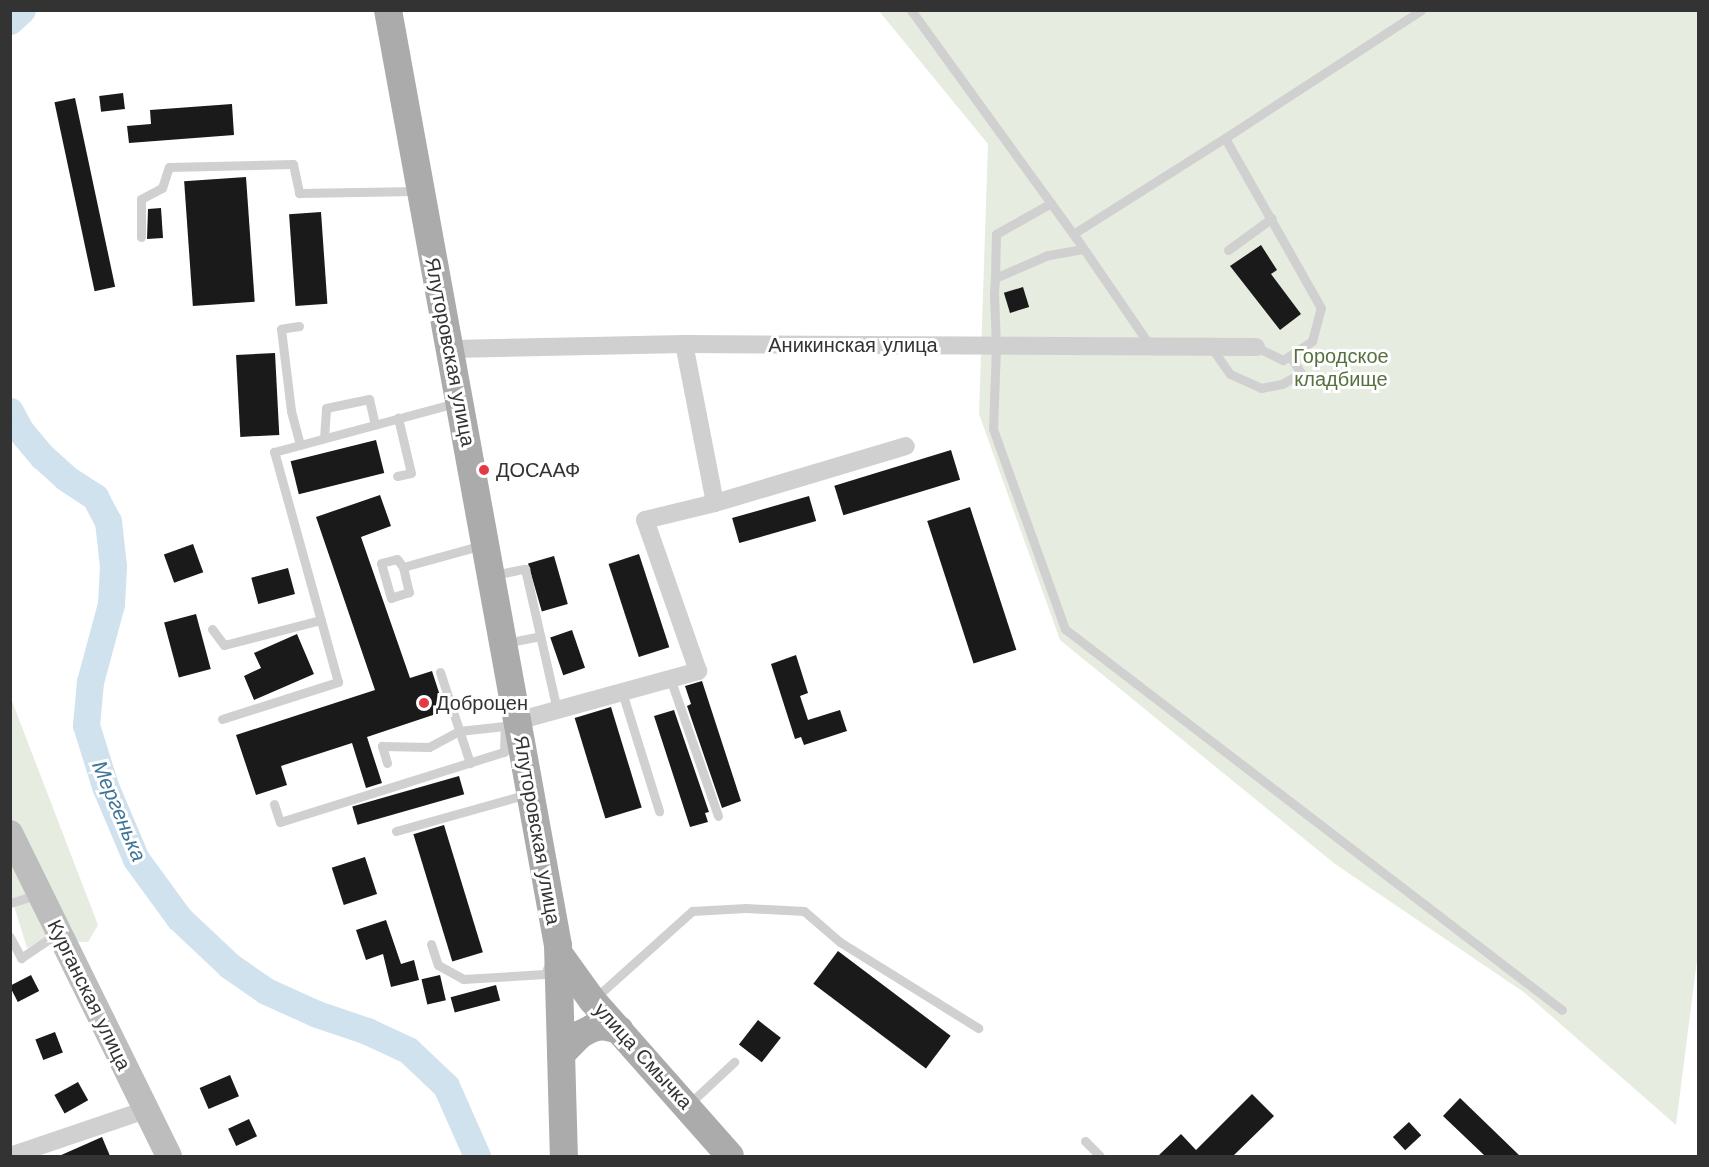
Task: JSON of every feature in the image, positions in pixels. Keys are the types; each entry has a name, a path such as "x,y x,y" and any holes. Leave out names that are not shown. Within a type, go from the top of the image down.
{"main road":[{"name":"Ялуторовская улица","path":"384,13 452,349 503,643 511,724 530,794 558,950 564,1156"},
{"name":"Курганская улица","path":"14,847 40,894 169,1156"},
{"name":"улица Смычка","path":"558,950 592,1000 730,1156"},
{"path":"561,1054 581,1034 592,1028 603,1026 620,1030"}],"street":[{"name":"Аникинская улица","path":"452,349 684,345 1256,347"},
{"path":"684,345 715,502"},
{"path":"511,724 698,671 645,520 906,446"},
{"path":"10,1156 145,1110"}],"lane":[{"path":"911,10 1051,203 1151,347"},
{"path":"1073,234 1226,138 1421,10"},
{"path":"1226,138 1321,308 1312,341 1290,356 1283,360 1256,347"},
{"path":"141,237 141,199 162,188 169,167 293,164 300,193 419,191"},
{"path":"1051,203 996,234 993,429 1065,629 1562,1010"},
{"path":"1228,250 1272,218"},
{"path":"995,278 1048,255 1083,249"},
{"path":"298,326 281,329 291,411 300,445"},
{"path":"1211,347 1230,374 1261,388 1282,384 1301,373 1290,356"},
{"path":"324,438 326,408 369,399 375,424"},
{"path":"222,719 338,682 274,452 460,401"},
{"path":"397,476 411,473 398,418"},
{"path":"403,567 486,544"},
{"path":"491,575 525,569 557,710"},
{"path":"212,629 224,645 321,620"},
{"path":"503,643 540,636"},
{"path":"440,672 470,763"},
{"path":"670,678 718,816"},
{"path":"622,692 659,811"},
{"path":"274,804 280,822 504,752 511,724 459,730 429,747 382,746 387,763"},
{"path":"396,831 530,794"},
{"path":"10,903 40,894"},
{"path":"592,1000 692,911 746,908 804,911 840,942 978,1028"},
{"path":"10,937 21,958 59,933"},
{"path":"431,944 438,965 463,979 545,974 558,950"},
{"path":"687,1106 734,1062"},
{"path":"1085,1141 1100,1156"}],"green space":[{"name":"Городское кладбище","path":"879,11 1698,11 1698,952 1676,1125 1525,993 1335,864 1060,640 979,414 988,144"},
{"path":"10,696 98,925 88,942 57,941 27,948 11,896"}],"building":[{"path":"123,93 125,109 101,112 99,96"},
{"path":"75,98 115,287 95,291 54,102"},
{"path":"232,104 234,135 129,143 127,126 151,124 150,110"},
{"path":"246,177 255,302 193,306 184,181"},
{"path":"161,208 163,238 147,239 148,209"},
{"path":"321,212 327,304 295,306 289,214"},
{"path":"1261,245 1277,270 1271,274 1301,314 1280,330 1230,266"},
{"path":"1023,287 1029,307 1010,313 1004,293"},
{"path":"275,353 279,435 240,437 236,355"},
{"path":"376,440 384,473 299,494 291,461"},
{"path":"951,450 960,480 843,515 834,486"},
{"path":"380,495 391,526 361,537 410,678 432,671 445,711 367,737 382,783 366,788 352,743 281,766 287,785 256,795 236,735 375,690 316,517"},
{"path":"809,496 816,521 739,543 732,518"},
{"path":"970,507 1016,650 974,664 927,521"},
{"path":"193,544 203,572 174,583 164,555"},
{"path":"639,554 669,647 639,657 609,564"},
{"path":"554,556 568,604 542,612 528,563"},
{"path":"288,568 295,594 258,604 251,578"},
{"path":"196,614 211,669 179,678 164,623"},
{"path":"572,630 585,668 563,675 550,637"},
{"path":"297,634 314,674 254,700 244,676 261,668 254,653"},
{"path":"796,655 808,693 800,696 808,720 840,710 847,731 804,745 801,737 795,739 771,664"},
{"path":"702,681 741,801 722,808 687,706 691,704 685,686"},
{"path":"611,707 642,807 605,819 575,718"},
{"path":"674,710 709,812 705,813 708,822 690,827 654,716"},
{"path":"459,776 464,794 358,825 352,807"},
{"path":"444,825 483,952 452,962 413,834"},
{"path":"365,857 377,894 344,905 332,868"},
{"path":"386,920 401,964 414,960 419,980 391,987 383,954 366,960 356,930"},
{"path":"838,951 951,1036 926,1069 813,984"},
{"path":"31,975 39,991 18,1002 10,986"},
{"path":"440,975 446,1000 427,1005 421,979"},
{"path":"496,985 500,1000 455,1013 451,997"},
{"path":"758,1020 781,1038 762,1062 739,1044"},
{"path":"55,1032 63,1053 43,1060 35,1040"},
{"path":"230,1075 239,1096 209,1109 200,1088"},
{"path":"78,1082 88,1100 65,1113 54,1095"},
{"path":"1252,1094 1274,1116 1233,1156 1158,1156 1181,1134 1196,1150"},
{"path":"1460,1098 1520,1156 1485,1156 1443,1116"},
{"path":"249,1119 257,1136 236,1146 228,1129"},
{"path":"1409,1122 1421,1135 1405,1150 1393,1137"},
{"path":"102,1137 110,1156 59,1156"}],"waterway":[{"name":"Мергенька","path":"10,21 22,10"},
{"name":"Мергенька","path":"10,411 20,430 43,457 66,478 95,497 108,521 113,566 111,604 90,682 86,725 105,786 136,859 179,918 230,966 266,991 317,1014 367,1031 408,1050 446,1086 477,1156"}],"place":[{"name":"ДОСААФ","path":"484,470"},
{"name":"Доброцен","path":"424,703"}]}
